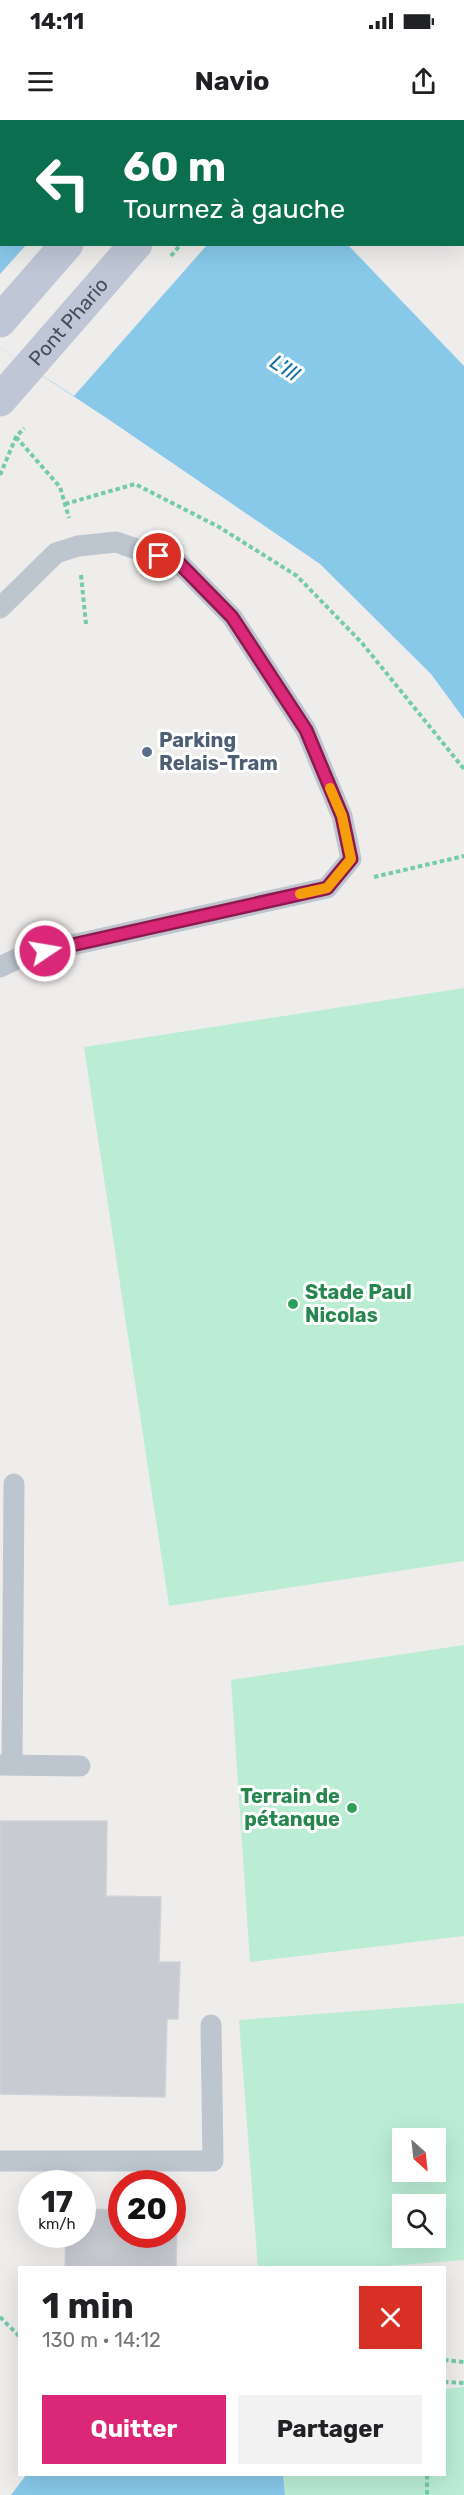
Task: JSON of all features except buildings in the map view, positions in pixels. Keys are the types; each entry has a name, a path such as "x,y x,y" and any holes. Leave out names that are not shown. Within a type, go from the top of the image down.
{"main road":[{"path":"0,321 65,246"},
{"name":"Pont Phario","path":"0,400 134,246"}],"lane":[{"path":"0,609 56,553 78,546 116,542 180,564 232,617 306,730 342,816 351,859 327,888 23,956 0,967"},
{"path":"14,1484 6,1766 81,1766"},
{"path":"0,2161 213,2161 212,2025"}],"path":[{"path":"0,475 16,438"},
{"path":"65,504 135,484 219,527 297,576 362,643 464,769"},
{"path":"327,888 464,856"},
{"path":"0,2317 18,2335"},
{"path":"446,2360 464,2362"},
{"path":"446,2382 464,2383"},
{"path":"427,2476 427,2495"}],"green space":[{"name":"Stade Paul Nicolas","path":"464,988 464,1561 169,1606 84,1047"},
{"name":"Terrain de pétanque","path":"464,1645 464,1936 250,1962 231,1680"},
{"path":"464,2003 464,2260 389,2266 258,2266 239,2020"},
{"path":"464,2387 464,2495 285,2495 283,2476 446,2476 446,2389"}],"water":[{"name":"L'Ill","path":"0,246 349,246 464,366 464,719 431,674 320,564 0,348"},
{"path":"25,2476 283,2476 285,2495 11,2495"}],"pier":[{"path":"25,246 206,246 74,396 0,348 0,274"}],"slow traffic":[{"path":"300,894 327,888 351,859 342,816 330,788"}],"place":[{"name":"Parking Relais-Tram","path":"147,752"},
{"name":"Stade Paul Nicolas","path":"293,1304"},
{"name":"Terrain de pétanque","path":"352,1808"}],"route":[{"path":"45,951 327,888 351,859 342,816 306,730 232,617 180,564 159,556"}]}
